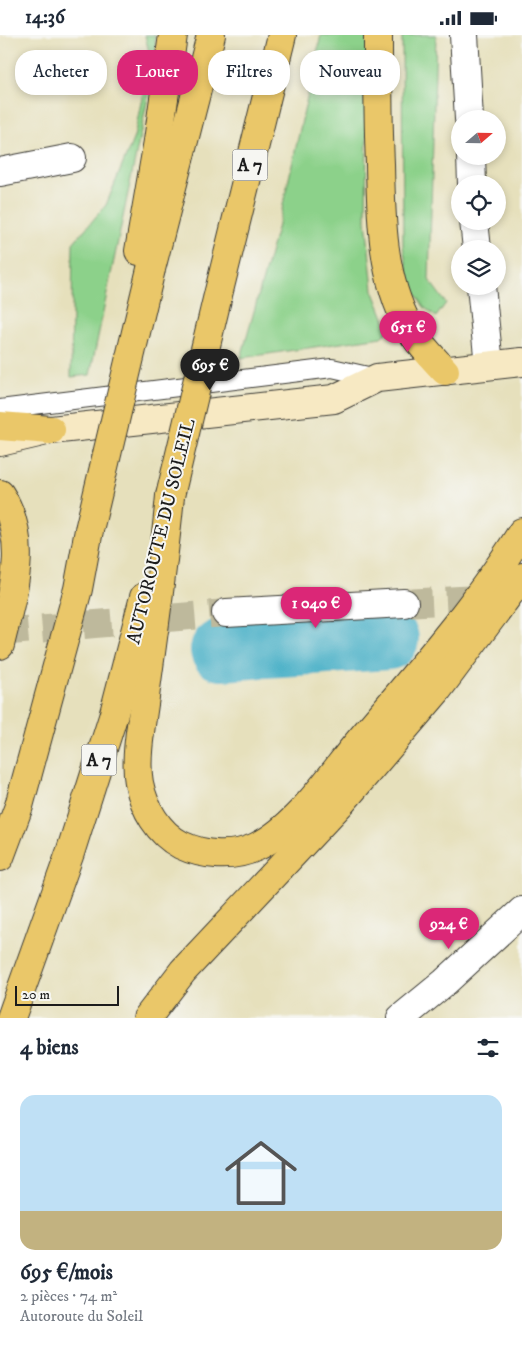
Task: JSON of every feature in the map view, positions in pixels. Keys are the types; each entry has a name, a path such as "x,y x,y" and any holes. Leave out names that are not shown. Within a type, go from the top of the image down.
{"highway":[{"path":"143,270 173,35"},
{"path":"0,857 19,806 78,589 143,270 211,35"},
{"name":"AUTOROUTE DU SOLEIL","path":"11,1018 70,853 113,717 170,496 282,35"},
{"path":"378,35 380,195 384,247 389,272 409,327 420,343 445,371"},
{"path":"0,425 51,430"},
{"path":"0,494 14,523 18,572 0,645"},
{"path":"170,496 144,706 138,781 143,799 161,831 173,841 185,847 216,854 232,854 256,847 267,841 297,815 442,643 522,532"},
{"path":"147,1018 183,971 342,802 430,699 522,577"}],"main road":[{"path":"0,442 51,430 334,399 377,379 522,361"}],"street":[{"path":"464,35 468,110"},
{"path":"0,172 72,158"},
{"path":"482,295 489,365"},
{"path":"226,613 404,603"},
{"path":"401,1018 445,982 522,911"}],"lane":[{"path":"0,409 332,368 377,379"}],"green space":[{"path":"145,35 155,35 156,50 148,50"},
{"path":"321,35 368,35 368,50 318,50"},
{"path":"402,35 436,35 429,280 446,303 436,317 424,307 410,284 403,246"},
{"path":"142,95 148,95 90,375 71,377 73,243 106,205 134,137"},
{"path":"308,95 367,95 366,220 373,290 389,330 381,337 241,358 281,214"}],"waterway":[{"path":"221,650 388,639"}],"tunnel":[{"path":"404,603 495,598"},
{"path":"0,632 226,613"}]}
